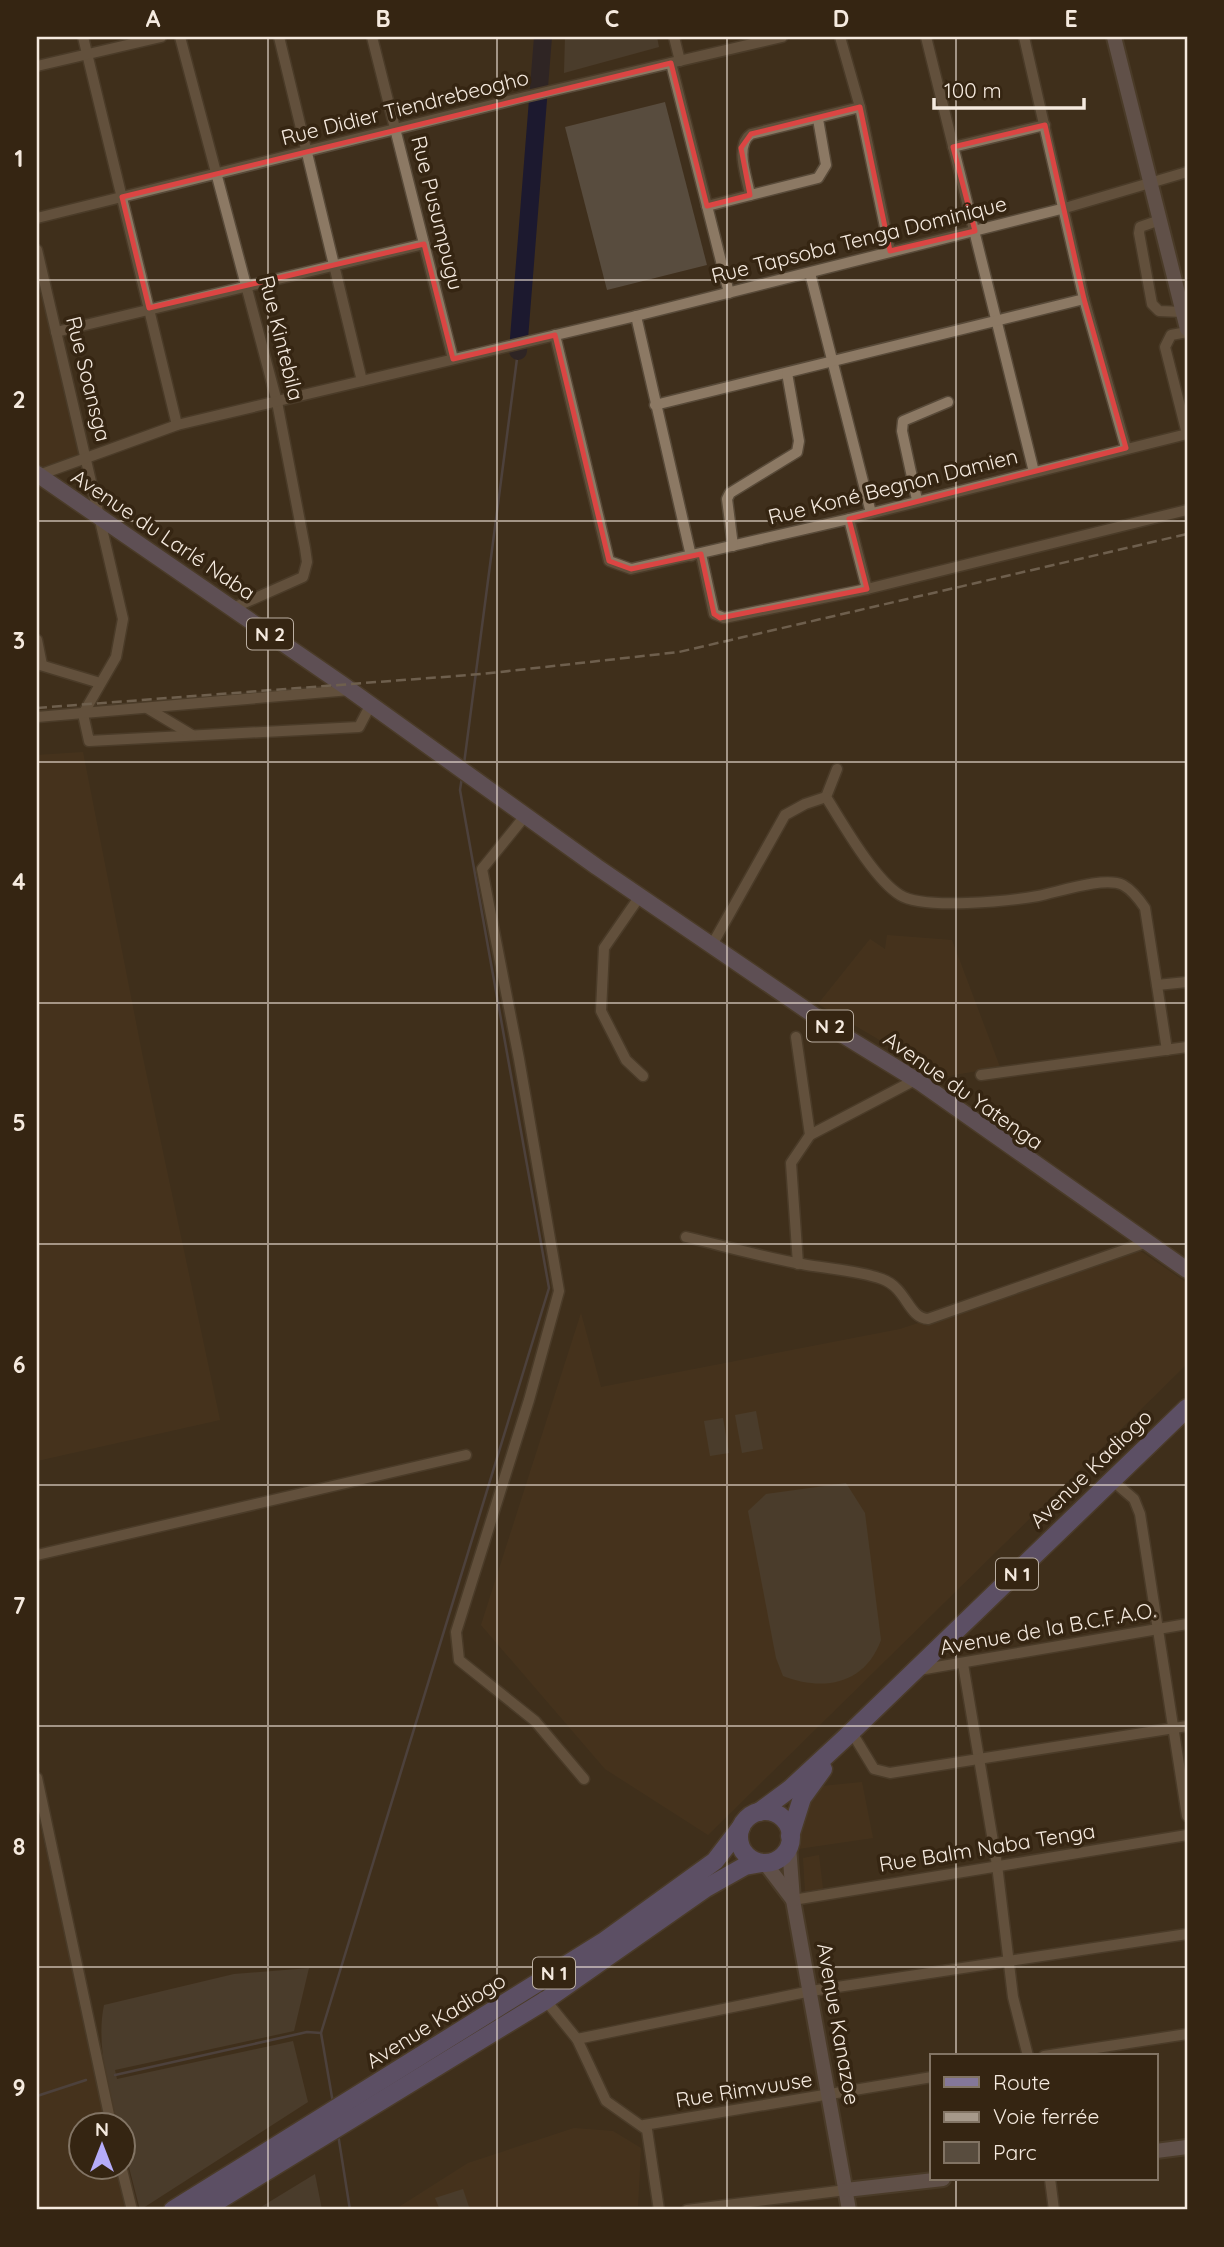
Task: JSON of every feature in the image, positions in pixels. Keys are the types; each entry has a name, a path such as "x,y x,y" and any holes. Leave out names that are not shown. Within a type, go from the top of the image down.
{"highway":[{"name":"Avenue Kadiogo","path":"759,1812 790,1789 916,1671 1187,1408"},
{"name":"Avenue Kadiogo","path":"790,1841 802,1798 848,1735"},
{"name":"N 1","path":"741,1827 746,1819 759,1812"},
{"path":"759,1812 780,1817 790,1841"},
{"name":"Avenue Kadiogo","path":"355,2107 697,1875 726,1851 741,1827"},
{"path":"741,1827 739,1836 742,1850 753,1860 764,1863"},
{"name":"N 1","path":"764,1863 779,1859 790,1841"},
{"name":"Avenue Kadiogo","path":"173,2210 546,2000 706,1888 745,1866 764,1863"},
{"name":"Avenue Kadiogo","path":"203,2210 314,2131"}],"main road":[{"name":"Avenue du Larlé Naba","path":"38,474 438,751 473,780"},
{"name":"Avenue du Yatenga","path":"473,780 1187,1270"}],"street":[{"path":"83,37 177,425"},
{"path":"37,66 161,37"},
{"name":"Rue Kintebila","path":"180,37 277,401 305,548 306,570 298,582 233,608"},
{"path":"279,37 362,381"},
{"name":"Rue Pusumpugu","path":"372,37 453,359"},
{"path":"674,37 675,62 729,293"},
{"name":"Rue Didier Tiendrebeogho","path":"37,218 756,40 782,37"},
{"path":"840,37 860,107 890,251"},
{"path":"926,37 998,318 1034,472"},
{"path":"1024,37 1084,299 1126,448"},
{"path":"1115,37 1187,331 1171,335 1167,339 1166,347 1187,434"},
{"path":"750,195 741,148 744,139 751,134 860,107"},
{"path":"707,206 818,178 824,173 826,165 818,119"},
{"path":"953,147 1045,125"},
{"name":"Rue Tapsoba Tenga Dominique","path":"38,474 177,425 810,273 1065,208 1187,172"},
{"path":"1160,220 1140,227 1139,233 1153,304 1159,312 1183,312"},
{"path":"56,332 424,244"},
{"name":"Rue Soansga","path":"37,250 41,287 56,332 87,456 123,629 116,657 83,714"},
{"path":"810,273 871,513"},
{"path":"655,405 998,318 1084,299"},
{"path":"636,316 655,405 696,555 714,614 720,618 867,589 1187,510"},
{"name":"Rue Koné Begnon Damien","path":"555,335 609,561 619,567 631,569 849,519 1187,434"},
{"path":"733,546 727,499 730,493 797,452 799,441 787,373"},
{"path":"917,500 902,431 903,421 947,402"},
{"path":"849,519 867,589"},
{"path":"37,640 39,664 100,683"},
{"path":"37,717 350,690"},
{"path":"83,714 89,741 359,727 371,704"},
{"path":"147,708 192,735"},
{"path":"826,797 837,769"},
{"path":"712,945 785,815 826,797"},
{"path":"826,797 852,839 888,886 902,897 942,904 1035,896 1092,884 1121,884 1135,895 1145,908 1167,1050"},
{"path":"525,816 482,869 522,1072 558,1290 529,1401 456,1632 459,1661 535,1721 584,1779"},
{"path":"640,896 604,948 601,1011 626,1060 643,1076"},
{"path":"1157,985 1187,982"},
{"path":"796,1037 810,1135"},
{"path":"981,1074 1187,1047"},
{"path":"798,1264 791,1163 810,1135 913,1081"},
{"path":"686,1237 798,1264 879,1278 898,1286 914,1312 921,1318 928,1319 1147,1242"},
{"path":"37,1555 466,1455"},
{"path":"1113,1481 1134,1499 1140,1514 1187,1815"},
{"name":"Avenue de la B.C.F.A.O.","path":"916,1671 1187,1624"},
{"path":"963,1664 997,1865 1011,1961 1013,1997 1027,2054"},
{"path":"848,1735 880,1773 980,1761 1187,1726"},
{"path":"37,1778 108,2110"},
{"name":"Rue Balm Naba Tenga","path":"793,1900 1187,1835"},
{"name":"Avenue Kanazoe","path":"790,1841 793,1900 849,2210"},
{"path":"764,1863 793,1900"},
{"path":"577,2039 811,1991 1187,1934"},
{"path":"533,1987 577,2039 606,2101 644,2125 650,2141 659,2210"},
{"path":"1057,2054 1187,2034"},
{"name":"Rue Rimvuuse","path":"644,2125 930,2077"},
{"path":"1158,2151 1187,2147"},
{"path":"124,2180 132,2210"},
{"path":"687,2210 934,2180"},
{"path":"1050,2180 1054,2210"}],"highlighted area":[{"path":"671,63 707,206 750,195 741,148 751,134 860,107 890,251 975,231 953,147 1045,125 1084,299 1126,448 849,519 867,589 720,618 714,614 701,554 631,569 609,561 555,335 453,359 424,244 149,308 122,197"}],"shaded area":[{"path":"42,294 83,452 46,469 37,463 37,295"},
{"path":"83,752 143,1058 220,1420 37,1461 37,755"},
{"path":"887,935 952,940 1000,1067 943,1077 818,1004 870,939 885,949"},
{"path":"1139,1250 1187,1283 1187,1364 708,1835 605,1769 481,1625 581,1313 601,1387 900,1329"},
{"path":"862,1782 873,1838 798,1849 804,1814 822,1786"},
{"path":"37,1811 104,2110 66,2110 66,2180 119,2180 126,2210 37,2210"},
{"path":"819,1855 823,1889 805,1891 803,1858"},
{"path":"574,2128 613,2131 641,2148 638,2206 601,2206 601,2210 394,2210 468,2163"}],"green space":[{"path":"565,37 657,37 659,47 564,73"},
{"path":"665,102 707,265 607,290 565,127"},
{"path":"756,1411 763,1449 742,1453 735,1415"},
{"path":"723,1418 729,1453 710,1456 704,1421"},
{"path":"846,1483 865,1513 881,1640 874,1655 854,1675 828,1683 798,1681 783,1676 776,1658 748,1511 766,1494"},
{"path":"309,1968 294,2031 115,2070 117,2079 293,2041 308,2102 140,2210 132,2180 136,2180 136,2110 114,2110 102,2050 104,2005 234,1974"},
{"path":"315,2174 322,2210 256,2210"},
{"path":"463,2189 470,2210 440,2210 435,2198"}],"waterway":[{"path":"518,351 543,37"},
{"path":"464,764 518,351"},
{"path":"333,2103 321,2033 549,1288 460,790 462,777"},
{"path":"115,2075 307,2032 321,2033"},
{"path":"37,2096 86,2080"},
{"path":"338,2134 350,2210"}],"railway":[{"path":"37,708 482,674 679,652 1187,534"}]}
